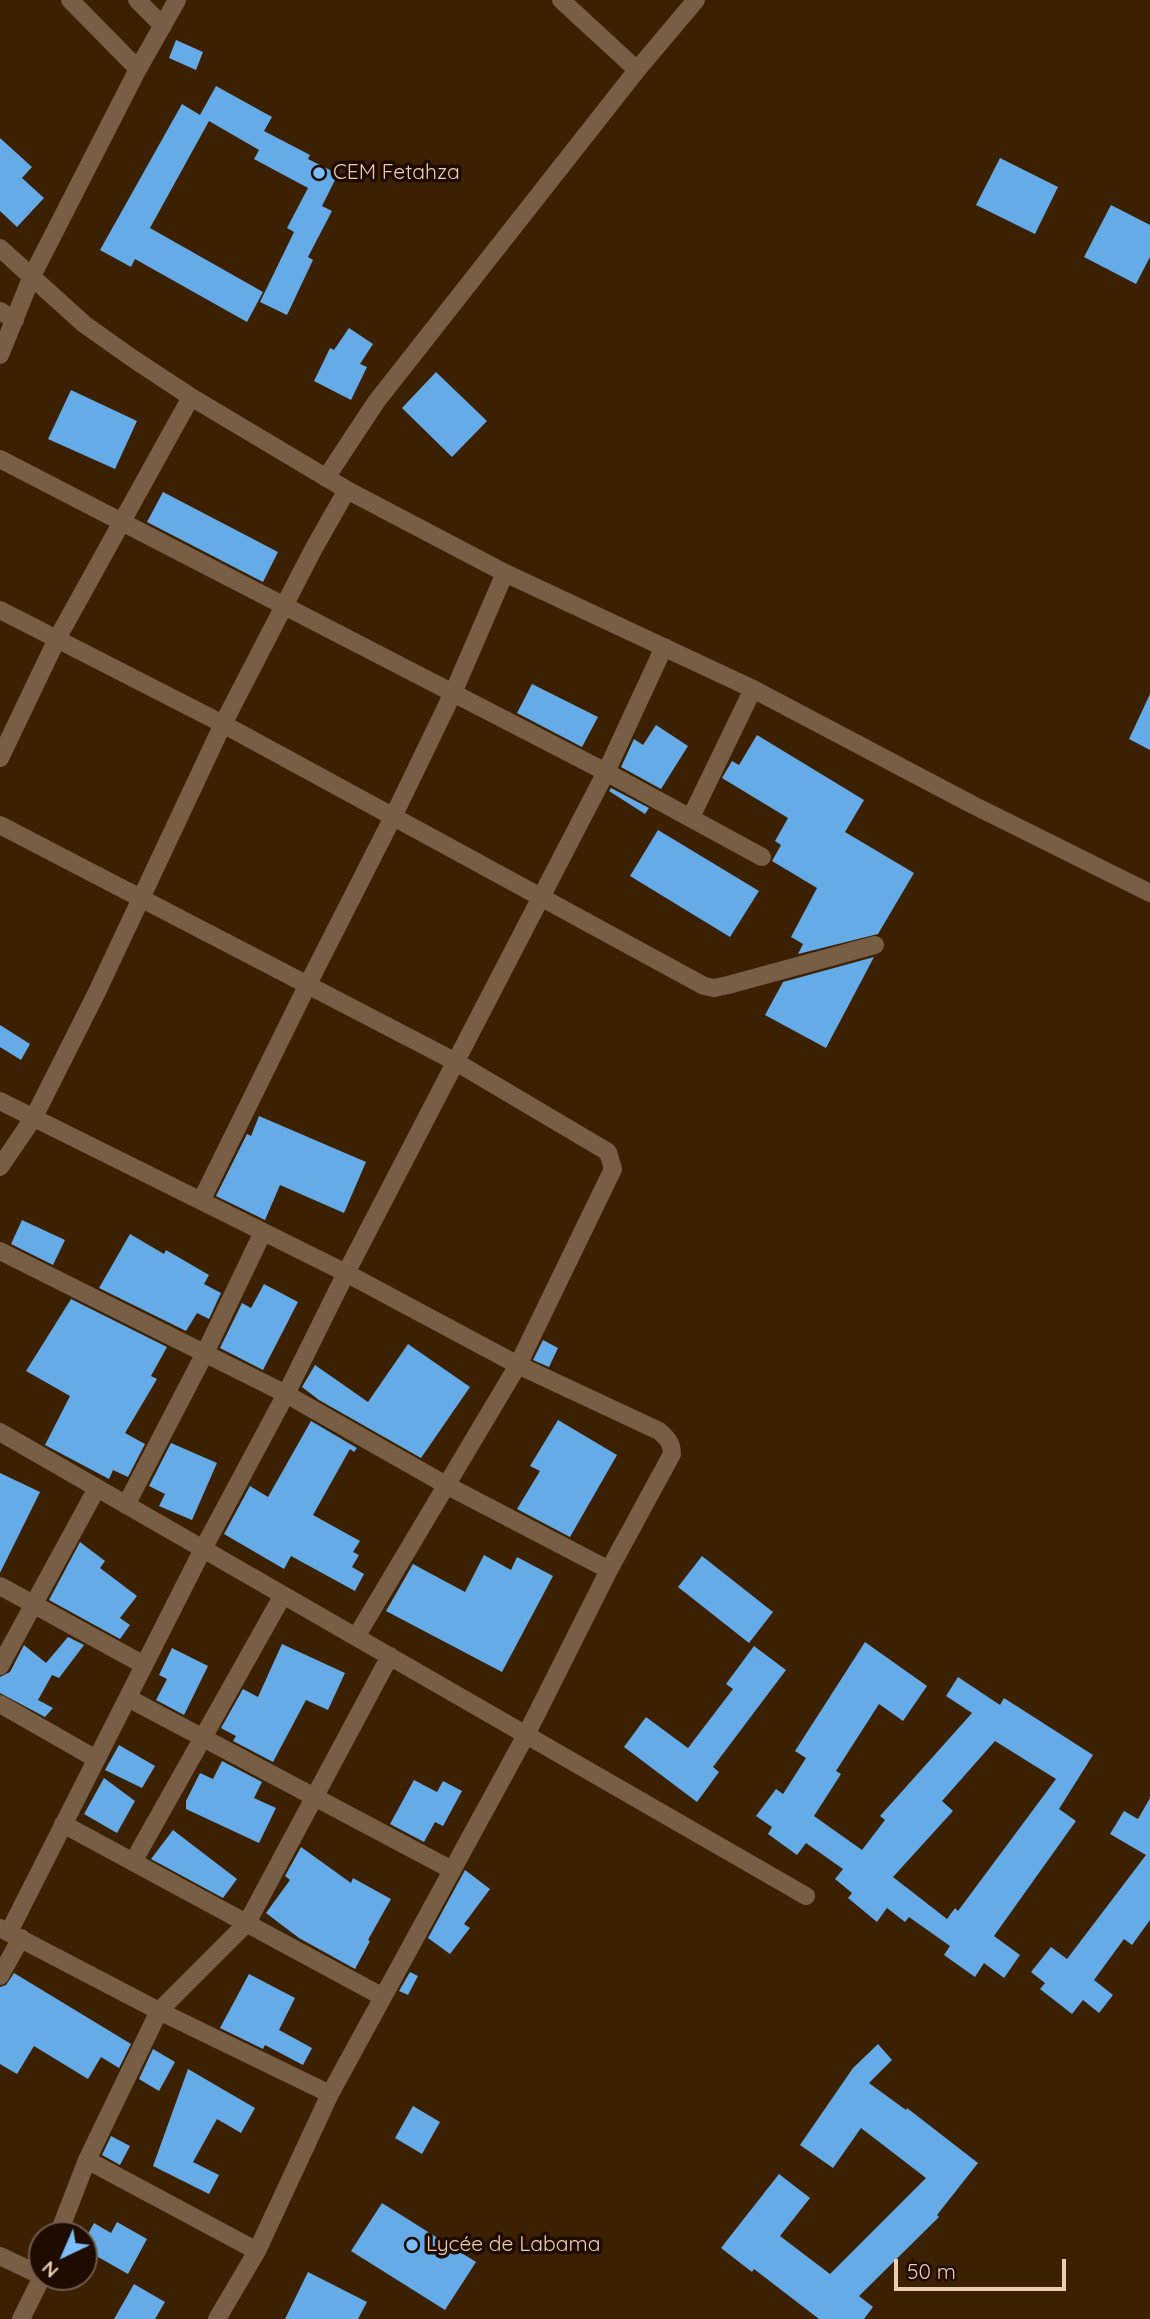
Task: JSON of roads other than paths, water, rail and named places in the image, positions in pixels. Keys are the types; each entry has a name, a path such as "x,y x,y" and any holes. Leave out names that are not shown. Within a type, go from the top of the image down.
{"street":[{"path":"70,0 138,69"},
{"path":"136,0 163,26"},
{"path":"0,355 8,316 32,276 138,69 177,0"},
{"path":"561,0 637,70"},
{"path":"326,478 376,402 695,0"},
{"path":"0,248 84,324 191,397 347,490 505,573 753,689 971,804 1150,893"},
{"path":"0,758 57,639 191,397"},
{"path":"0,459 606,772 762,857"},
{"path":"0,1167 34,1117 96,994 223,724 347,490"},
{"path":"201,1201 393,817 453,693 505,573"},
{"path":"0,610 223,724 704,986 714,988 874,945"},
{"path":"0,1976 10,1933 63,1824 606,772 664,647"},
{"path":"691,817 753,689"},
{"path":"0,825 456,1062 608,1152 613,1169 518,1365 356,1637"},
{"path":"0,1101 346,1273 518,1365 659,1431 672,1446 672,1454 609,1570 526,1735 330,2094 257,2251 217,2319"},
{"path":"126,1505 205,1353 263,1232"},
{"path":"0,1251 286,1394 446,1485 609,1570"},
{"path":"0,1432 806,1896"},
{"path":"0,1666 97,1488"},
{"path":"0,1586 144,1665"},
{"path":"133,1862 283,1595"},
{"path":"63,2221 87,2160 159,2011 247,1923 390,1656"},
{"path":"128,1698 452,1870"},
{"path":"0,1704 96,1759"},
{"path":"63,1824 383,1997"},
{"path":"10,1933 159,2011 330,2094"},
{"path":"87,2160 257,2251"},
{"path":"0,2256 28,2269"},
{"path":"21,2319 35,2291"}],"place":[{"name":"CEM Fetahza","path":"319,173"},
{"name":"Lycée de Labama","path":"412,2245"}]}
